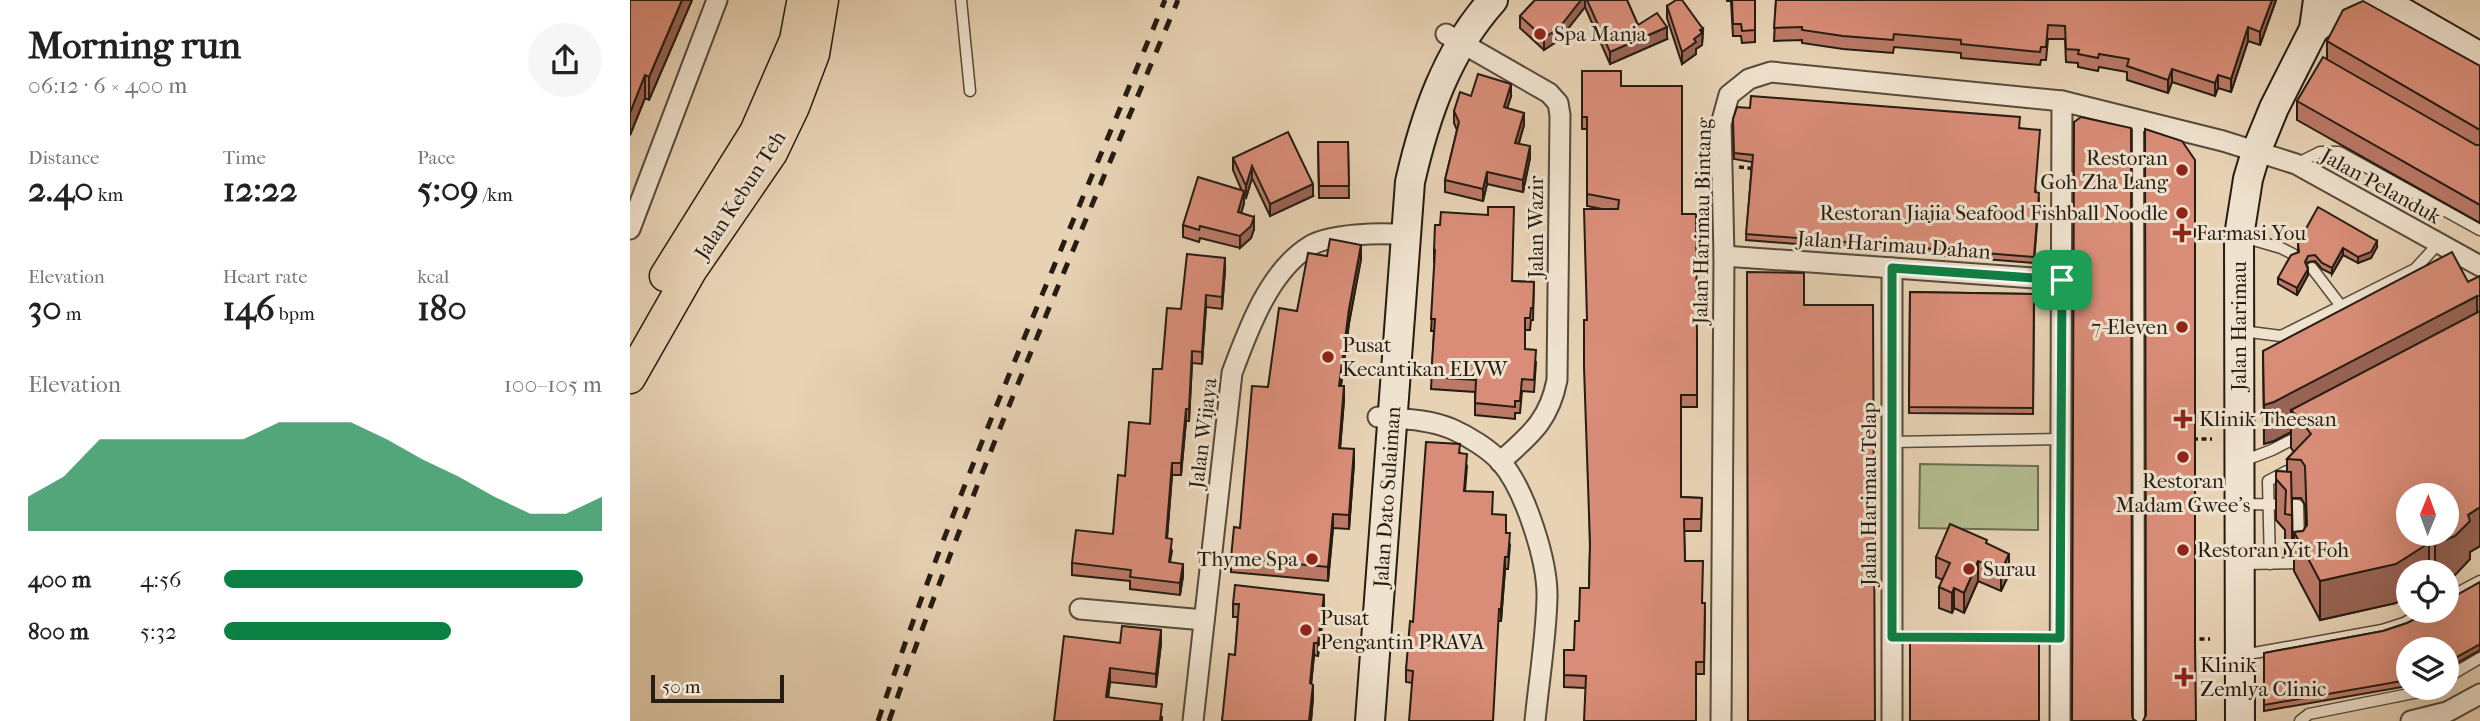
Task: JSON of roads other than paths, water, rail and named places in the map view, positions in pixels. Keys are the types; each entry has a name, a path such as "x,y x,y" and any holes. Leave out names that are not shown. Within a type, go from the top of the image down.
{"main road":[{"name":"Jalan Kebun Teh","path":"630,337 755,132 795,40 802,0"},
{"name":"Jalan Kebun Teh","path":"630,378 691,271 772,152 794,107 814,54 823,0"}],"street":[{"path":"630,229 717,0"},
{"name":"Jalan Dato Sulaiman","path":"1355,721 1385,417 1399,234 1424,128 1469,0"},
{"name":"Jalan Dato Sulaiman","path":"1454,38 1493,0"},
{"name":"Jalan Harimau","path":"2240,721 2239,236 2248,179 2256,152 2274,108 2308,58 2318,0"},
{"name":"Jalan Harimau","path":"2314,29 2359,0"},
{"path":"2381,0 2480,57"},
{"path":"2416,0 2480,38"},
{"name":"Jalan Wazir","path":"1454,38 1549,93 1558,103 1560,115 1557,380 1551,404 1541,424 1500,461"},
{"name":"Jalan Harimau Bintang","path":"1721,721 1724,256 1721,124 1729,95 1749,79 1771,72 2062,101 2138,118 2256,152"},
{"path":"2060,721 2062,101"},
{"name":"Jalan Pelanduk","path":"2256,152 2296,164 2480,266"},
{"name":"Jalan Wijaya","path":"1193,721 1232,373 1250,325 1274,283 1291,261 1311,245 1352,236 1399,234"},
{"name":"Jalan Harimau Dahan","path":"1724,256 2062,280"},
{"name":"Jalan Harimau Telap","path":"1892,268 1892,721"},
{"path":"1385,417 1430,422 1452,429 1500,461 1511,479 1531,521 1545,573 1547,597 1535,721"},
{"name":"Jalan Dato Sulaiman","path":"1370,721 1385,417"},
{"path":"1080,610 1204,620"},
{"path":"2411,721 2447,712 2480,694"}],"lane":[{"path":"961,0 970,91"},
{"path":"2138,118 2139,721"},
{"path":"2296,164 2320,152 2339,152 2480,229"},
{"path":"2239,236 2293,254"},
{"path":"2238,331 2284,339 2342,306 2416,274 2438,244"},
{"path":"2312,268 2342,306"},
{"path":"2239,463 2272,450 2309,430"},
{"path":"1892,442 2061,439"},
{"path":"2270,564 2268,481 2292,468"},
{"path":"2239,504 2298,505 2300,564 2240,565"},
{"path":"2459,592 2480,580"},
{"path":"2240,655 2382,630 2401,623"},
{"path":"1892,637 2060,638"},
{"path":"2459,670 2480,658"},
{"path":"2300,721 2309,715 2396,697"}],"railway":[{"path":"878,721 979,448 1165,0"},
{"path":"889,721 992,449 1178,0"}],"place":[{"name":"Spa Manja","path":"1540,34"},
{"name":"Restoran Goh Zha Lang","path":"2182,170"},
{"name":"Restoran Jiajia Seafood Fishball Noodle","path":"2182,213"},
{"name":"Farmasi You","path":"2182,233"},
{"name":"7-Eleven","path":"2182,327"},
{"name":"Pusat Kecantikan ELVW","path":"1328,357"},
{"name":"Klinik Theesan","path":"2183,419"},
{"name":"Restoran Madam Gwee's","path":"2183,457"},
{"name":"Restoran Yit Foh","path":"2183,550"},
{"name":"Thyme Spa","path":"1312,559"},
{"name":"Surau","path":"1969,569"},
{"name":"Pusat Pengantin PRAVA","path":"1306,630"},
{"name":"Klinik Zemlya Clinic","path":"2184,677"}]}
